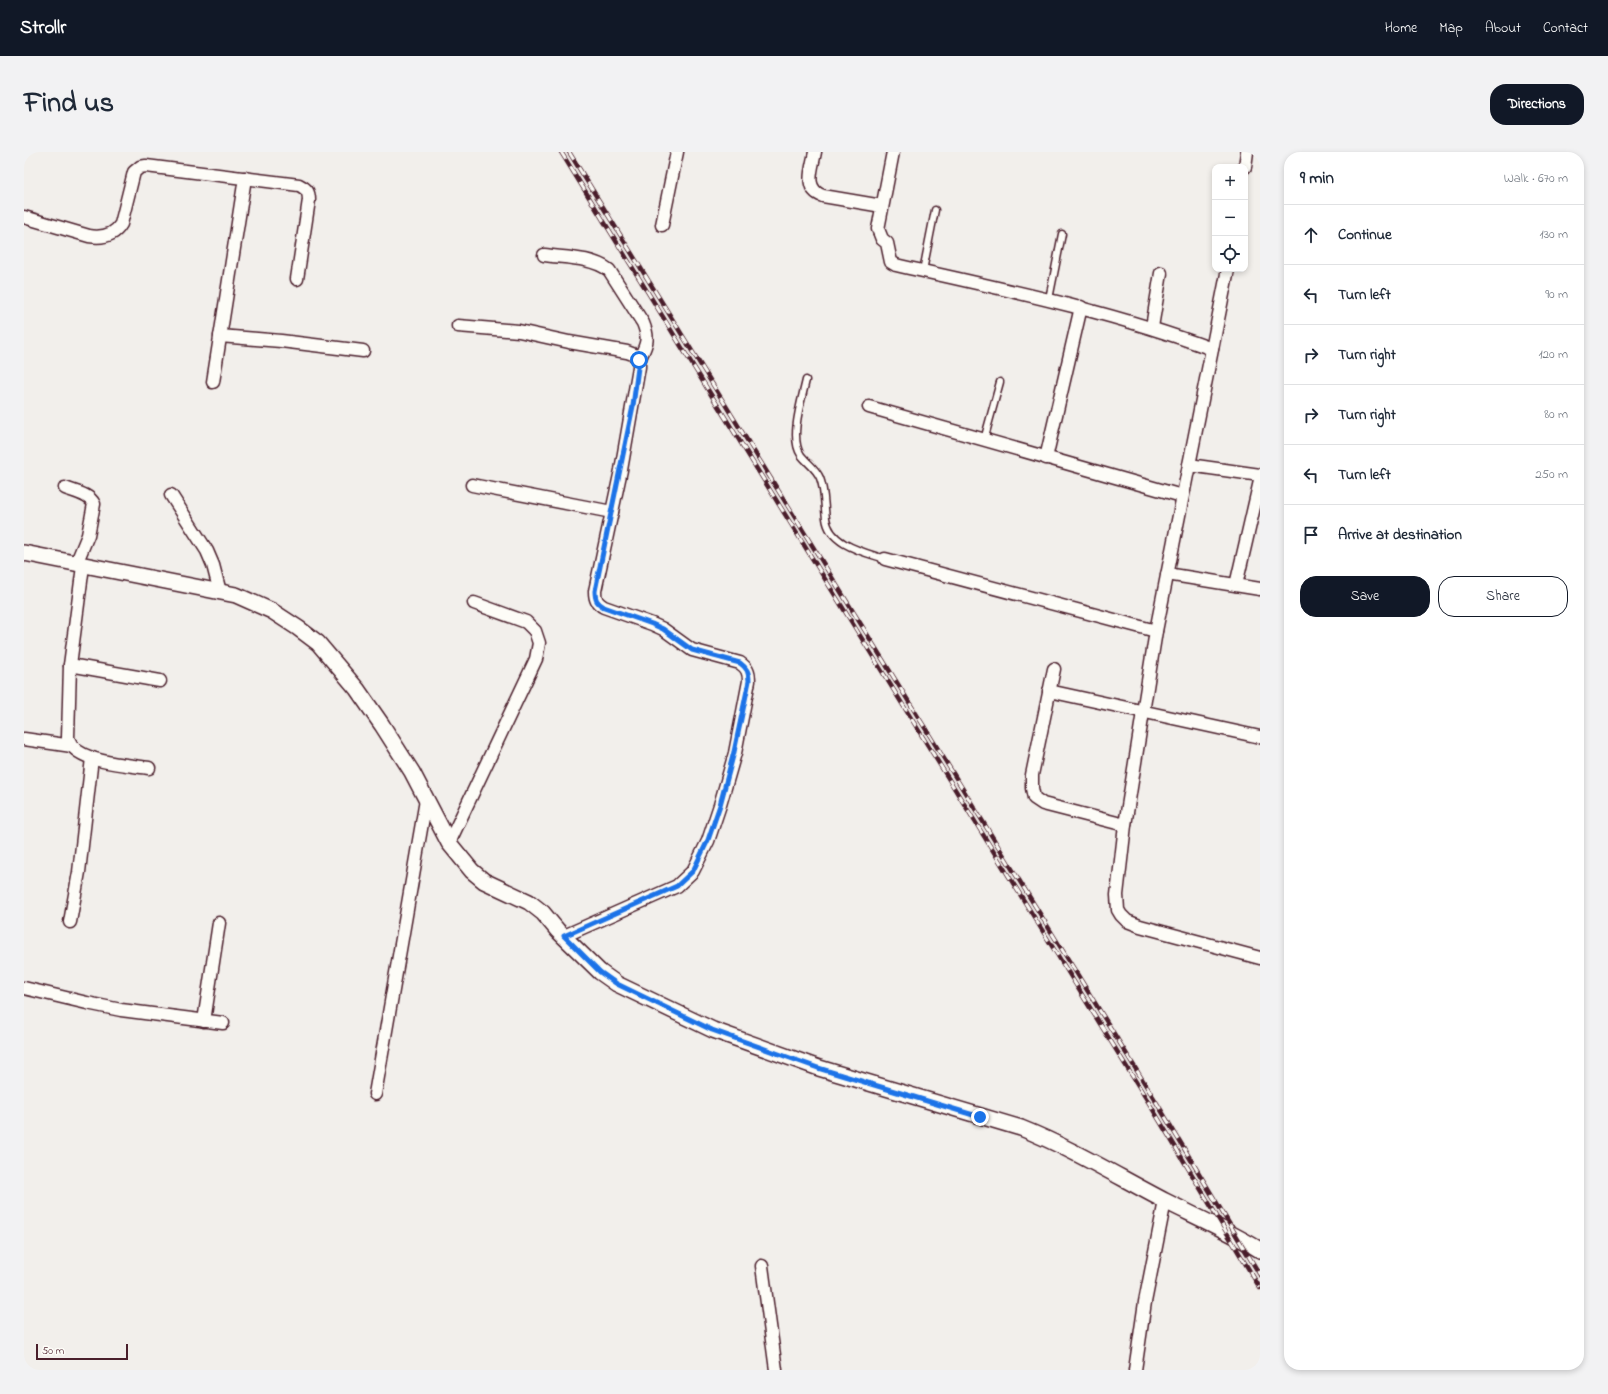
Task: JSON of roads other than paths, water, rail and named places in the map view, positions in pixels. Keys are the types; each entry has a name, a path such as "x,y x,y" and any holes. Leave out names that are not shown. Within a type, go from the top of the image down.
{"street":[{"path":"662,225 677,152"},
{"path":"816,152 810,180 811,187 815,193 823,196 882,206"},
{"path":"893,152 878,229 882,239 887,243 891,262 896,265 1049,299 1152,327 1212,349"},
{"path":"1245,164 1247,152"},
{"path":"24,216 89,236 104,237 112,234 121,224 132,178 134,172 140,167 158,167 300,185 306,188 309,193 297,279"},
{"path":"213,382 245,178"},
{"path":"544,255 587,261 602,265 609,270 643,323 647,333 647,342 639,360 633,406 595,591 595,599 598,604 663,629 692,650 740,663 746,668 749,674 749,681 734,752 720,805 708,840 693,871 677,886 564,936"},
{"path":"1227,272 1156,631 1125,825 1117,895 1118,910 1127,921 1140,926 1260,958"},
{"path":"1152,327 1161,273"},
{"path":"1046,458 1081,308"},
{"path":"458,326 519,331 569,342 627,352 635,355 639,360"},
{"path":"220,336 281,341 363,351"},
{"path":"869,407 1182,496"},
{"path":"1189,464 1260,475"},
{"path":"1236,585 1260,481"},
{"path":"472,485 612,512"},
{"path":"65,488 87,496 94,504 80,565 70,665 67,728 68,738 72,746 81,754 92,758 149,768"},
{"path":"171,495 207,551 213,565 220,592"},
{"path":"24,553 236,595 272,611 298,628 318,643 345,674 382,725 412,772 449,842 472,872 484,881 529,902 543,913 600,972 617,984 712,1030 818,1068 1021,1128 1051,1140 1165,1201 1236,1235 1260,1250"},
{"path":"885,559 1156,631"},
{"path":"1167,574 1260,589"},
{"path":"449,842 536,659 539,643 535,631 526,622 474,603"},
{"path":"70,665 160,681"},
{"path":"1054,669 1032,775 1034,798 1043,804 1125,825"},
{"path":"1049,691 1260,737"},
{"path":"24,739 72,746"},
{"path":"70,922 79,872 92,758"},
{"path":"375,1094 426,800"},
{"path":"204,1021 219,923"},
{"path":"24,988 114,1008 223,1023"},
{"path":"1134,1370 1145,1302 1165,1201"},
{"path":"762,1266 776,1370"}],"lane":[{"path":"923,271 935,210"},
{"path":"1049,299 1062,234"},
{"path":"806,380 795,434 796,445 800,454 820,477 823,487 826,520 830,530 843,544 885,559"},
{"path":"984,440 1000,382"}],"railway":[{"path":"561,152 1149,1103 1260,1288"},
{"path":"569,152 1155,1100 1260,1275"}]}
